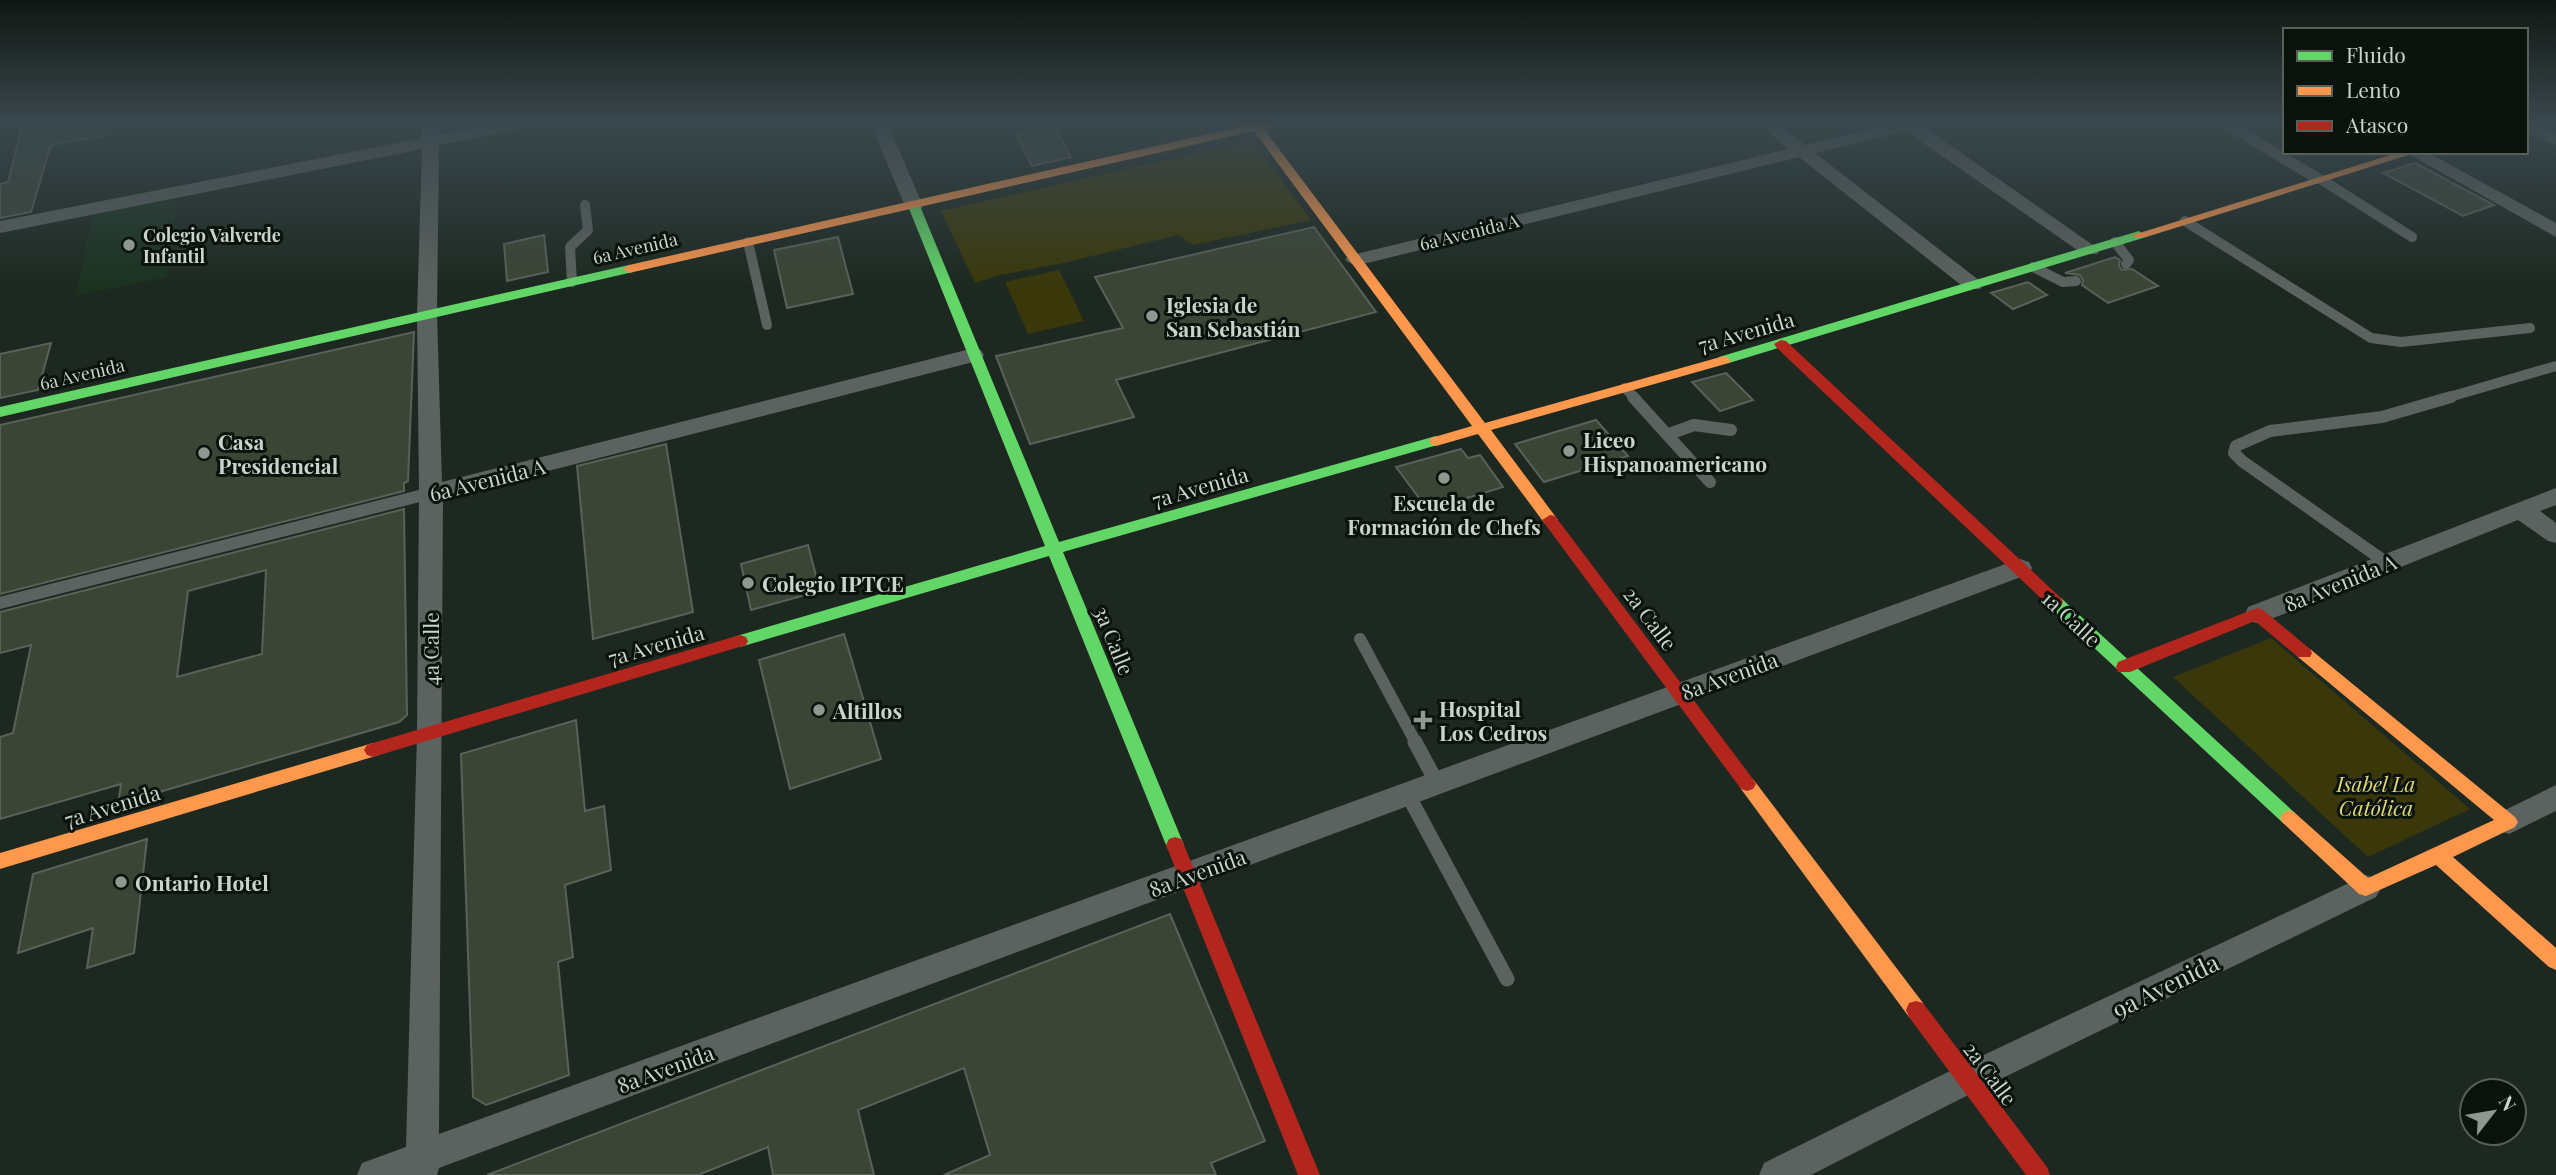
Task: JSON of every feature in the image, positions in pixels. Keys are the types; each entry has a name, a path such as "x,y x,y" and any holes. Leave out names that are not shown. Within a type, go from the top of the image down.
{"main road":[{"name":"6a Avenida","path":"0,412 1037,177"},
{"name":"2a Calle","path":"1293,177 2039,1175"},
{"name":"7a Avenida","path":"0,861 1053,549 1781,344 2332,177"},
{"name":"3a Calle","path":"914,206 1309,1175"},
{"name":"1a Calle","path":"1781,344 2124,667 2366,888"},
{"name":"8a Avenida A","path":"2124,667 2257,614"},
{"path":"2257,614 2509,822"},
{"name":"9a Avenida","path":"2366,888 2509,822"},
{"path":"2439,856 2556,961"}],"street":[{"path":"0,227 228,177"},
{"name":"4a Calle","path":"422,1166 430,733 427,314 430,177"},
{"name":"3a Calle","path":"902,177 914,206"},
{"name":"6a Avenida A","path":"1355,260 1695,177"},
{"path":"1834,177 1973,285"},
{"path":"1984,177 2090,250"},
{"path":"2316,177 2322,180"},
{"path":"2458,177 2556,231"},
{"name":"6a Avenida A","path":"430,493 974,355"},
{"name":"8a Avenida A","path":"2257,614 2556,496"},
{"path":"2521,510 2556,535"},
{"name":"8a Avenida","path":"374,1175 422,1166 1186,875 2020,569"},
{"name":"9a Avenida","path":"2509,822 2556,797"},
{"name":"9a Avenida","path":"1776,1175 1967,1079 2366,888"}],"lane":[{"path":"2322,180 2413,237"},
{"path":"572,282 569,247 588,230 585,205"},
{"path":"2185,221 2371,338 2401,342 2530,328"},
{"path":"748,242 767,325"},
{"path":"2115,242 2129,260 2126,264"},
{"path":"2033,267 2063,282 2076,281"},
{"path":"2387,563 2242,461 2234,453 2236,446 2273,429 2305,424 2358,422 2382,417 2556,366"},
{"path":"1625,388 1710,482"},
{"path":"1669,434 1694,425 1731,430"},
{"name":"6a Avenida A","path":"0,603 430,493"},
{"path":"1360,639 1437,783"},
{"path":"1408,795 1507,979"}],"shaded area":[{"name":"Colegio Valverde Infantil","path":"177,198 167,277 76,296 93,213"}],"green space":[{"path":"1093,177 1279,177 1311,220 1193,245 1178,235 975,283 941,211"},
{"path":"1059,270 1084,321 1028,334 1005,282"},
{"name":"Isabel La Católica","path":"2271,638 2470,809 2368,857 2173,677"}],"building":[{"path":"9,177 41,177 31,212 0,218 0,184 8,182"},
{"path":"2390,177 2441,177 2494,205 2463,216"},
{"path":"1314,227 1376,312 1116,380 1134,417 1030,444 996,356 1123,328 1095,277"},
{"path":"544,235 548,272 507,281 504,244"},
{"path":"838,237 853,294 787,308 774,250"},
{"path":"2115,257 2120,260 2119,266 2122,270 2132,269 2158,286 2108,303 2082,285 2080,275 2065,273"},
{"path":"2028,282 2047,295 2013,309 1991,293"},
{"name":"Casa Presidencial","path":"414,332 408,481 404,483 404,491 0,594 0,425"},
{"path":"51,343 38,390 0,398 0,354"},
{"path":"1726,373 1753,400 1720,411 1692,382"},
{"name":"Liceo Hispanoamericano","path":"1596,420 1628,456 1544,482 1515,444"},
{"path":"666,444 693,612 593,639 577,466"},
{"name":"Escuela de Formación de Chefs","path":"1461,449 1468,458 1480,455 1503,487 1428,510 1396,467"},
{"path":"404,509 407,715 399,722 118,804 121,784 0,819 0,737 13,733 31,645 0,653 0,612","holes":["266,570 262,654 177,677 188,591"]},
{"path":"808,545 820,591 751,610 741,564"},
{"name":"Altillos","path":"844,634 881,759 790,789 759,660"},
{"path":"576,720 585,811 604,806 611,870 565,885 573,957 558,962 569,1075 486,1105 473,1097 461,754"},
{"path":"147,839 134,953 87,968 93,928 18,953 33,874"},
{"path":"1170,914 1265,1141 1211,1163 1216,1175 944,1175 990,1155 964,1068 858,1110 874,1175 773,1175 768,1147 698,1175 487,1175"}],"traffic: fast":[{"path":"914,206 1175,845"},
{"path":"1724,360 2139,235"},
{"path":"0,412 629,269"},
{"path":"740,641 1017,559 1436,441"},
{"path":"2055,602 2289,818"}],"traffic: slow":[{"path":"629,269 1036,177"},
{"path":"1294,177 1550,520"},
{"path":"2139,235 2331,177"},
{"path":"1436,441 1724,360"},
{"path":"2289,818 2366,888 2509,822 2304,653"},
{"path":"0,861 373,750"},
{"path":"1747,784 1916,1010"},
{"path":"2439,856 2556,961"}],"traffic: jam":[{"path":"1781,344 2055,602"},
{"path":"1550,520 1747,784"},
{"path":"2124,667 2257,614 2304,653"},
{"path":"373,750 740,641"},
{"path":"1175,845 1309,1175"},
{"path":"1916,1010 2039,1175"}],"place":[{"name":"Colegio Valverde Infantil","path":"129,245"},
{"name":"Iglesia de San Sebastián","path":"1152,316"},
{"name":"Liceo Hispanoamericano","path":"1569,451"},
{"name":"Casa Presidencial","path":"204,453"},
{"name":"Escuela de Formación de Chefs","path":"1444,478"},
{"name":"Colegio IPTCE","path":"748,583"},
{"name":"Altillos","path":"819,710"},
{"name":"Hospital Los Cedros","path":"1423,720"},
{"name":"Ontario Hotel","path":"121,882"}]}
